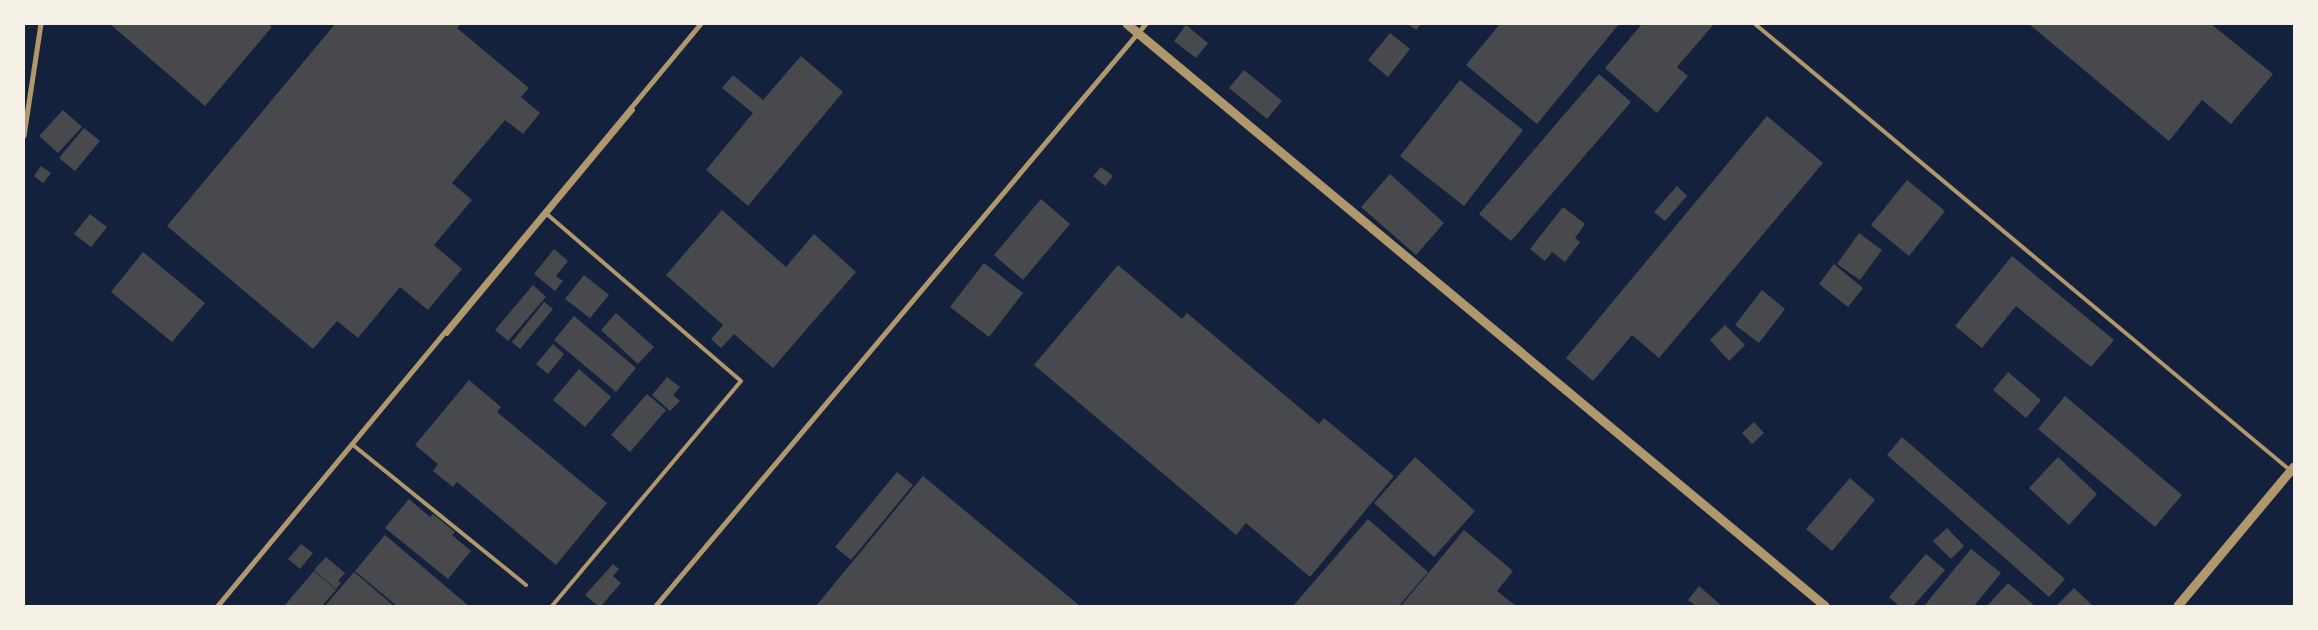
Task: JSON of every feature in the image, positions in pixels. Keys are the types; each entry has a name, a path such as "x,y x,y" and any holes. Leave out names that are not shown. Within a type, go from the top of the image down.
{"street":[{"path":"24,136 41,24"},
{"path":"219,606 702,24"},
{"path":"1127,24 1825,606"},
{"path":"656,606 1146,24"},
{"path":"2178,606 2293,469"}],"lane":[{"path":"219,606 353,444 548,215 702,24"},
{"path":"1755,24 2293,469"},
{"path":"548,215 741,381 552,606"},
{"path":"353,444 526,585"}],"building":[{"path":"110,24 268,24 272,27 205,106"},
{"path":"335,24 461,24 457,28 529,88 521,97 540,113 523,134 505,120 452,183 472,200 434,245 462,269 428,310 400,287 358,338 337,321 313,349 167,226"},
{"path":"1408,24 1421,24 1416,30"},
{"path":"1500,24 1619,24 1537,124 1466,65"},
{"path":"1642,24 1714,24 1677,67 1688,76 1657,113 1605,68"},
{"path":"2029,24 2211,24 2273,74 2231,124 2202,100 2169,141"},
{"path":"1186,25 1208,43 1196,58 1174,41"},
{"path":"1390,33 1410,49 1388,77 1368,60"},
{"path":"801,56 843,92 748,206 706,170 753,113 722,88 733,75 763,100"},
{"path":"1244,70 1282,101 1267,119 1229,88"},
{"path":"1599,74 1631,102 1511,241 1479,214"},
{"path":"1460,80 1523,130 1464,206 1400,156"},
{"path":"63,110 82,127 58,153 39,136"},
{"path":"1767,116 1823,163 1659,358 1632,335 1593,381 1566,358"},
{"path":"84,128 100,141 75,171 59,158"},
{"path":"41,166 51,173 43,183 34,176"},
{"path":"1101,167 1113,176 1105,186 1093,176"},
{"path":"1390,174 1444,223 1416,255 1361,207"},
{"path":"1907,180 1945,211 1909,256 1871,225"},
{"path":"1677,186 1687,196 1665,221 1654,212"},
{"path":"1041,199 1070,224 1023,280 994,255"},
{"path":"1563,207 1585,224 1575,238 1580,242 1565,262 1552,252 1545,261 1530,249"},
{"path":"722,210 786,267 814,234 856,272 773,368 734,334 721,348 711,339 723,325 666,275"},
{"path":"90,214 107,227 91,247 74,234"},
{"path":"1859,233 1882,250 1860,280 1837,264"},
{"path":"554,249 568,261 556,276 563,281 555,291 534,274"},
{"path":"143,252 205,303 172,342 111,292"},
{"path":"2012,256 2114,340 2091,367 2016,306 1982,348 1955,326"},
{"path":"984,263 1023,293 989,337 950,307"},
{"path":"1834,264 1863,288 1848,307 1819,284"},
{"path":"1118,265 1182,319 1187,313 1319,424 1324,418 1394,476 1310,577 1246,523 1236,535 1034,365"},
{"path":"584,275 609,295 590,318 565,299"},
{"path":"533,285 546,297 508,341 495,330"},
{"path":"1762,290 1785,309 1759,343 1735,325"},
{"path":"544,302 553,309 520,349 512,342"},
{"path":"616,313 654,347 638,364 601,330"},
{"path":"574,316 636,368 616,392 554,340"},
{"path":"1725,325 1745,345 1729,361 1710,340"},
{"path":"553,344 564,354 548,374 536,364"},
{"path":"579,369 611,397 585,427 553,400"},
{"path":"2008,372 2041,400 2026,418 1993,390"},
{"path":"667,377 680,387 673,395 680,401 670,411 652,395"},
{"path":"469,380 501,407 497,412 607,503 556,565 457,482 453,487 433,471 438,464 415,445"},
{"path":"647,394 666,410 630,452 611,435"},
{"path":"2065,396 2182,495 2155,527 2038,429"},
{"path":"1754,422 1764,433 1752,444 1742,433"},
{"path":"1902,437 2065,579 2049,597 1887,455"},
{"path":"1415,457 1475,511 1434,557 1374,503"},
{"path":"2058,457 2097,494 2069,525 2029,488"},
{"path":"897,472 913,485 851,560 835,547"},
{"path":"923,476 1080,606 816,606"},
{"path":"1850,478 1875,500 1832,551 1806,529"},
{"path":"409,499 430,517 433,514 455,532 452,535 471,551 448,579 385,528"},
{"path":"1368,519 1428,572 1399,606 1293,606"},
{"path":"1947,528 1964,546 1951,559 1933,541"},
{"path":"1464,530 1513,571 1497,591 1516,606 1401,606"},
{"path":"385,535 469,606 397,606 355,571"},
{"path":"301,544 313,553 300,569 288,559"},
{"path":"1971,549 2001,573 1974,606 1924,606"},
{"path":"1926,554 1945,570 1913,606 1899,606 1889,597"},
{"path":"326,557 345,573 338,581 341,583 336,589 314,570"},
{"path":"613,564 619,569 613,576 621,583 601,606 598,606 585,595"},
{"path":"314,571 336,590 322,606 284,606"},
{"path":"354,572 394,606 325,606"},
{"path":"2008,583 2035,606 1987,606"},
{"path":"1699,586 1722,606 1696,606 1688,600"},
{"path":"2074,588 2093,606 2056,606"}]}
